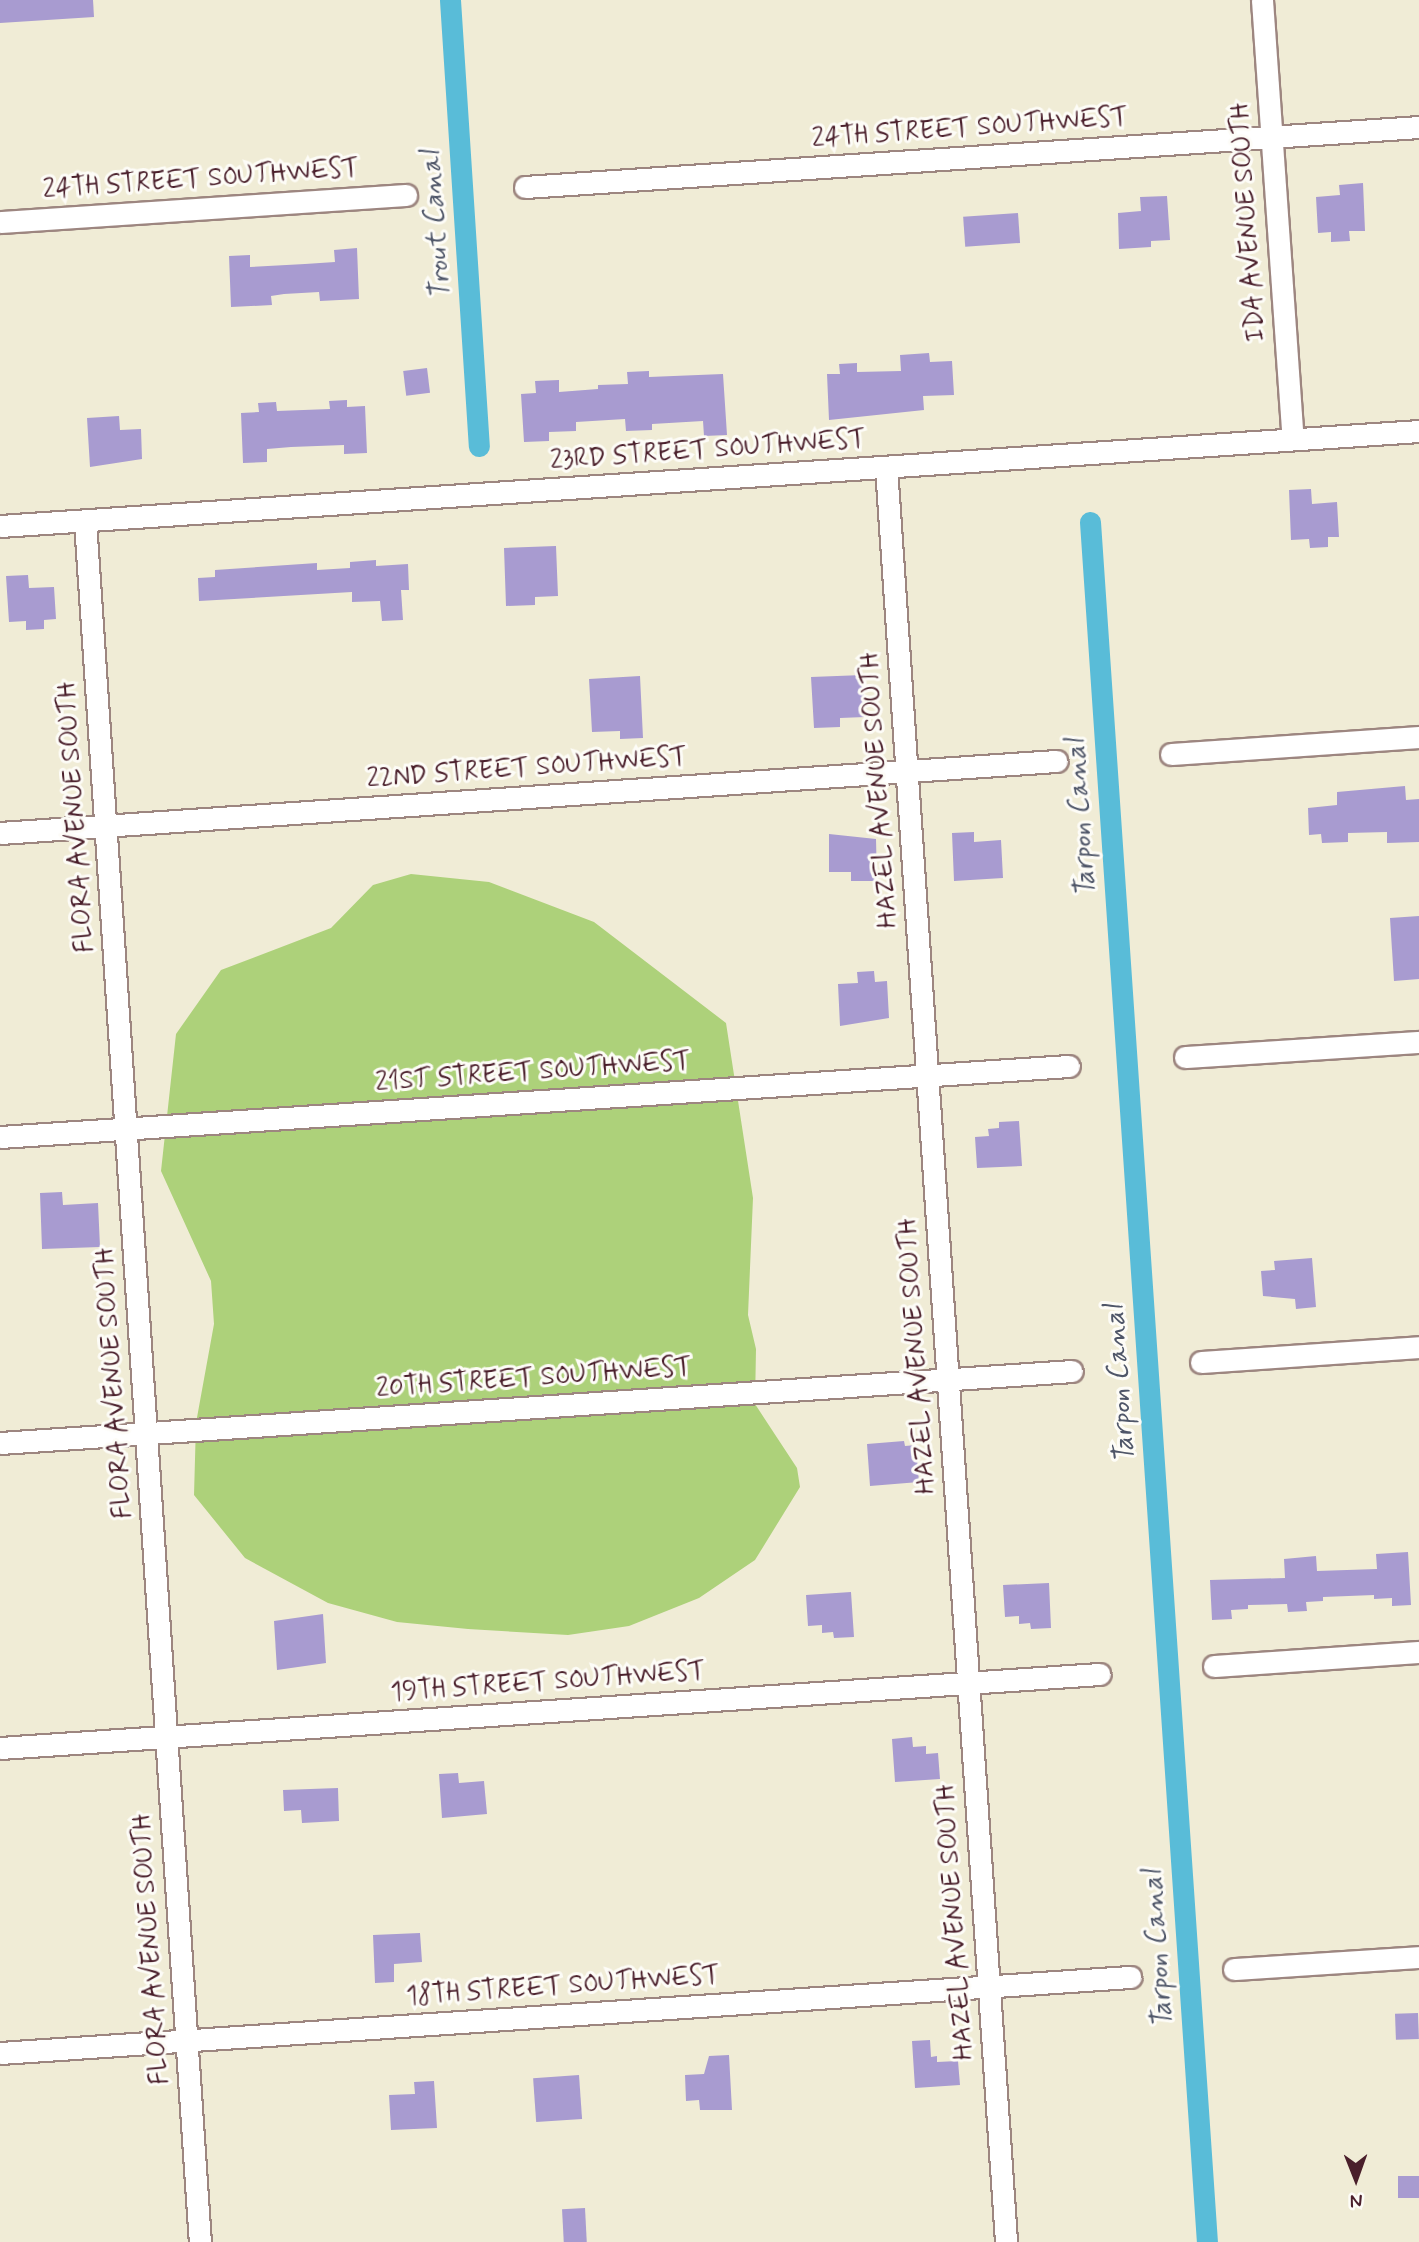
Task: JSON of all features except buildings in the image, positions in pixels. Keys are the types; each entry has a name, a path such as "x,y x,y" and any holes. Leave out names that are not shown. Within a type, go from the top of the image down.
{"street":[{"name":"IDA AVENUE SOUTH","path":"1262,0 1293,439"},
{"name":"24TH STREET SOUTHWEST","path":"525,187 1419,127"},
{"name":"24TH STREET SOUTHWEST","path":"0,222 406,195"},
{"name":"23RD STREET SOUTHWEST","path":"0,526 1419,431"},
{"name":"HAZEL AVENUE SOUTH","path":"886,467 1006,2242"},
{"name":"FLORA AVENUE SOUTH","path":"85,520 200,2242"},
{"path":"1171,754 1419,737"},
{"name":"22ND STREET SOUTHWEST","path":"0,833 1057,761"},
{"path":"1185,1057 1419,1042"},
{"name":"21ST STREET SOUTHWEST","path":"0,1137 1069,1066"},
{"path":"1201,1362 1419,1348"},
{"name":"20TH STREET SOUTHWEST","path":"0,1443 1072,1371"},
{"path":"1214,1666 1419,1652"},
{"name":"19TH STREET SOUTHWEST","path":"0,1748 1100,1674"},
{"path":"1234,1969 1419,1957"},
{"name":"18TH STREET SOUTHWEST","path":"0,2053 1130,1977"}],"green space":[{"path":"411,874 489,882 594,922 726,1023 753,1198 748,1315 756,1349 755,1404 797,1468 800,1487 755,1560 699,1598 629,1626 568,1635 468,1629 397,1622 328,1603 245,1558 194,1495 196,1423 214,1324 211,1281 161,1171 176,1034 221,970 331,928 373,885"}],"waterway":[{"name":"Trout Canal","path":"450,0 479,446"},
{"name":"Tarpon Canal","path":"1090,522 1207,2242"}]}
